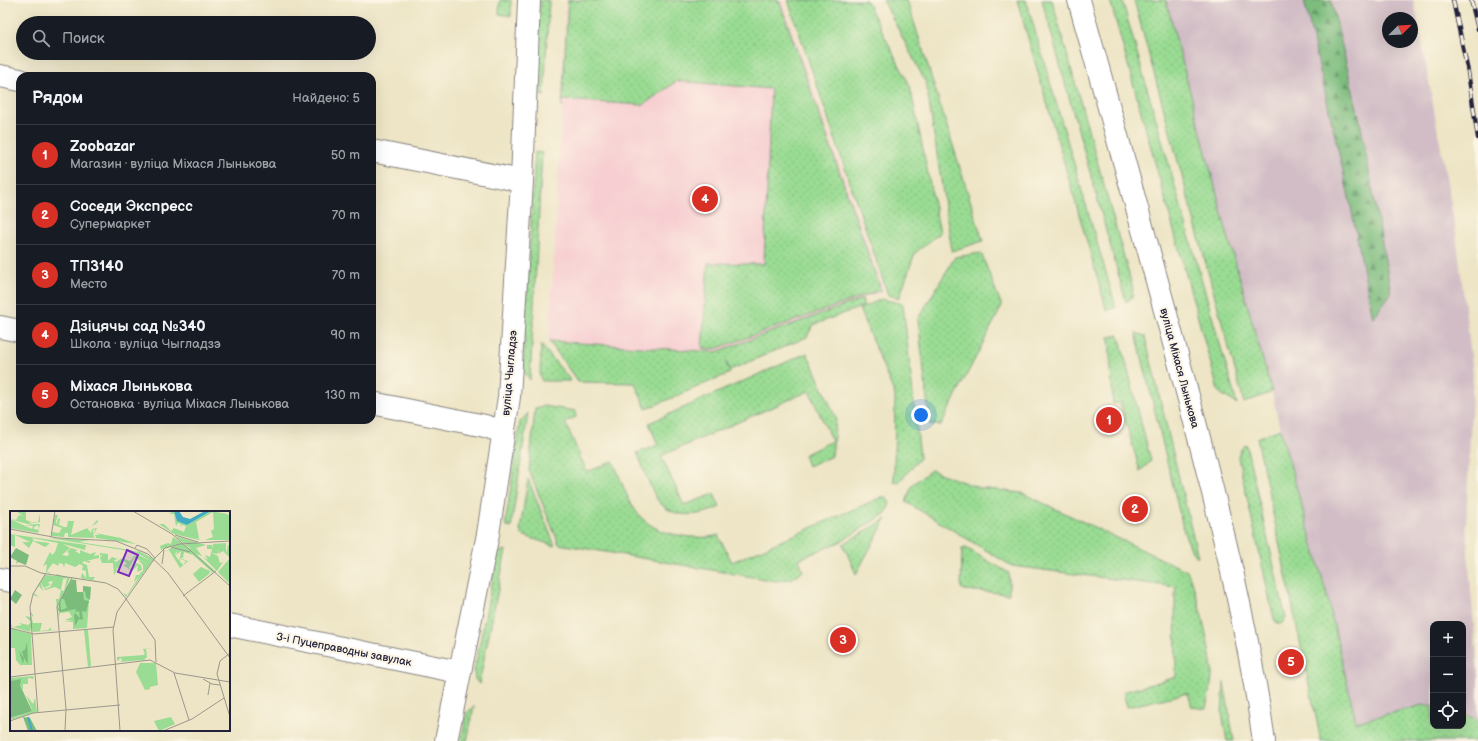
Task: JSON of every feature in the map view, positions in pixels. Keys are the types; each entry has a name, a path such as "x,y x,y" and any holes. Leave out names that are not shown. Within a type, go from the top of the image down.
{"street":[{"name":"вуліца Чыгладзэ","path":"446,741 488,534 509,397 522,181 529,0"},
{"name":"вуліца Міхася Лынькова","path":"1079,0 1167,316 1200,441 1235,585 1253,669 1264,741"},
{"path":"0,76 16,79"},
{"path":"376,152 522,181"},
{"path":"0,327 16,330"},
{"path":"376,404 485,426 503,432"},
{"path":"0,579 10,581"},
{"name":"3-і Пуцеправодны завулак","path":"230,625 459,672"}],"shaded area":[{"path":"566,0 782,0 884,291 716,352 549,341 562,107"},
{"path":"1166,0 1413,0 1416,12 1382,12 1382,48 1418,48 1418,20 1456,233 1473,373 1466,526 1478,679 1478,719 1466,716 1466,621 1430,621 1430,706 1423,705 1356,722 1326,591 1280,429 1272,392 1226,229"}],"green space":[{"path":"500,0 511,0 511,16 499,14"},
{"path":"540,0 549,0 544,96 537,94"},
{"path":"568,0 779,0 881,290 715,349 702,348 708,263 764,264 771,89 677,81 643,105 563,100 562,107"},
{"path":"788,0 866,0 910,86 940,233 915,253 899,298 888,295"},
{"path":"883,0 907,0 983,241 952,251 926,83"},
{"path":"1017,0 1026,0 1116,307 1107,311"},
{"path":"1042,0 1052,0 1133,289 1132,297 1126,302"},
{"path":"1110,0 1122,0 1237,404 1221,394 1218,390"},
{"path":"1134,0 1166,0 1226,229 1272,392 1244,403"},
{"path":"1304,0 1331,0 1360,121 1391,293 1373,318 1350,202"},
{"path":"535,152 542,153 530,380 524,372 523,364"},
{"path":"981,253 1002,306 941,425 930,425 918,319 955,257"},
{"path":"862,299 864,306 813,325 807,337 730,370 726,362 730,373 646,409 635,383 578,382 549,341 716,352"},
{"path":"882,299 903,304 920,458 898,483 894,482 895,395 859,309"},
{"path":"1136,333 1145,336 1198,557 1192,552 1184,532"},
{"path":"1119,335 1151,461 1140,471 1120,402 1113,404 1109,337"},
{"path":"541,345 571,381 542,381 540,377"},
{"path":"807,353 836,418 832,456 808,466 804,455 832,441 809,391 661,456 684,505 714,494 720,507 705,513 688,515 673,512 665,508 653,493 637,453 658,445 649,423"},
{"path":"543,406 576,411 576,417 565,422 587,472 613,461 629,500 643,519 653,527 682,536 705,537 718,535 732,562 882,497 886,497 890,503 886,513 842,541 799,559 803,571 790,579 776,581 559,544 529,471 535,408"},
{"path":"528,413 511,528 506,526 506,520 520,422"},
{"path":"1280,429 1326,591 1356,722 1423,705 1430,706 1430,729 1466,729 1466,716 1478,719 1478,741 1321,741 1257,438"},
{"path":"1246,444 1286,619 1281,624 1277,624 1274,619 1238,457 1240,450"},
{"path":"931,470 979,488 1022,493 1187,571 1199,604 1212,669 1211,684 1206,709 1192,707 1188,693 1127,707 1123,692 1176,677 1176,587 1012,566 906,502 912,485"},
{"path":"528,479 555,546 522,535 520,530"},
{"path":"886,519 856,574 843,544"},
{"path":"966,548 1009,573 1009,594 965,590 961,588 962,549"},
{"path":"506,550 479,684 475,679 474,672 496,562 499,552"},
{"path":"1224,682 1234,741 1227,741 1222,713"},
{"path":"474,706 467,741 461,741 467,713"}],"railway":[{"path":"1453,0 1468,72 1478,138"},
{"path":"1471,0 1478,29"}],"place":[{"name":"Дзіцячы сад №340","path":"705,199"},
{"name":"Zoobazar","path":"1109,420"},
{"name":"Соседи Экспресс","path":"1135,509"},
{"name":"ТП3140","path":"843,640"},
{"name":"Міхася Лынькова","path":"1291,662"}]}
